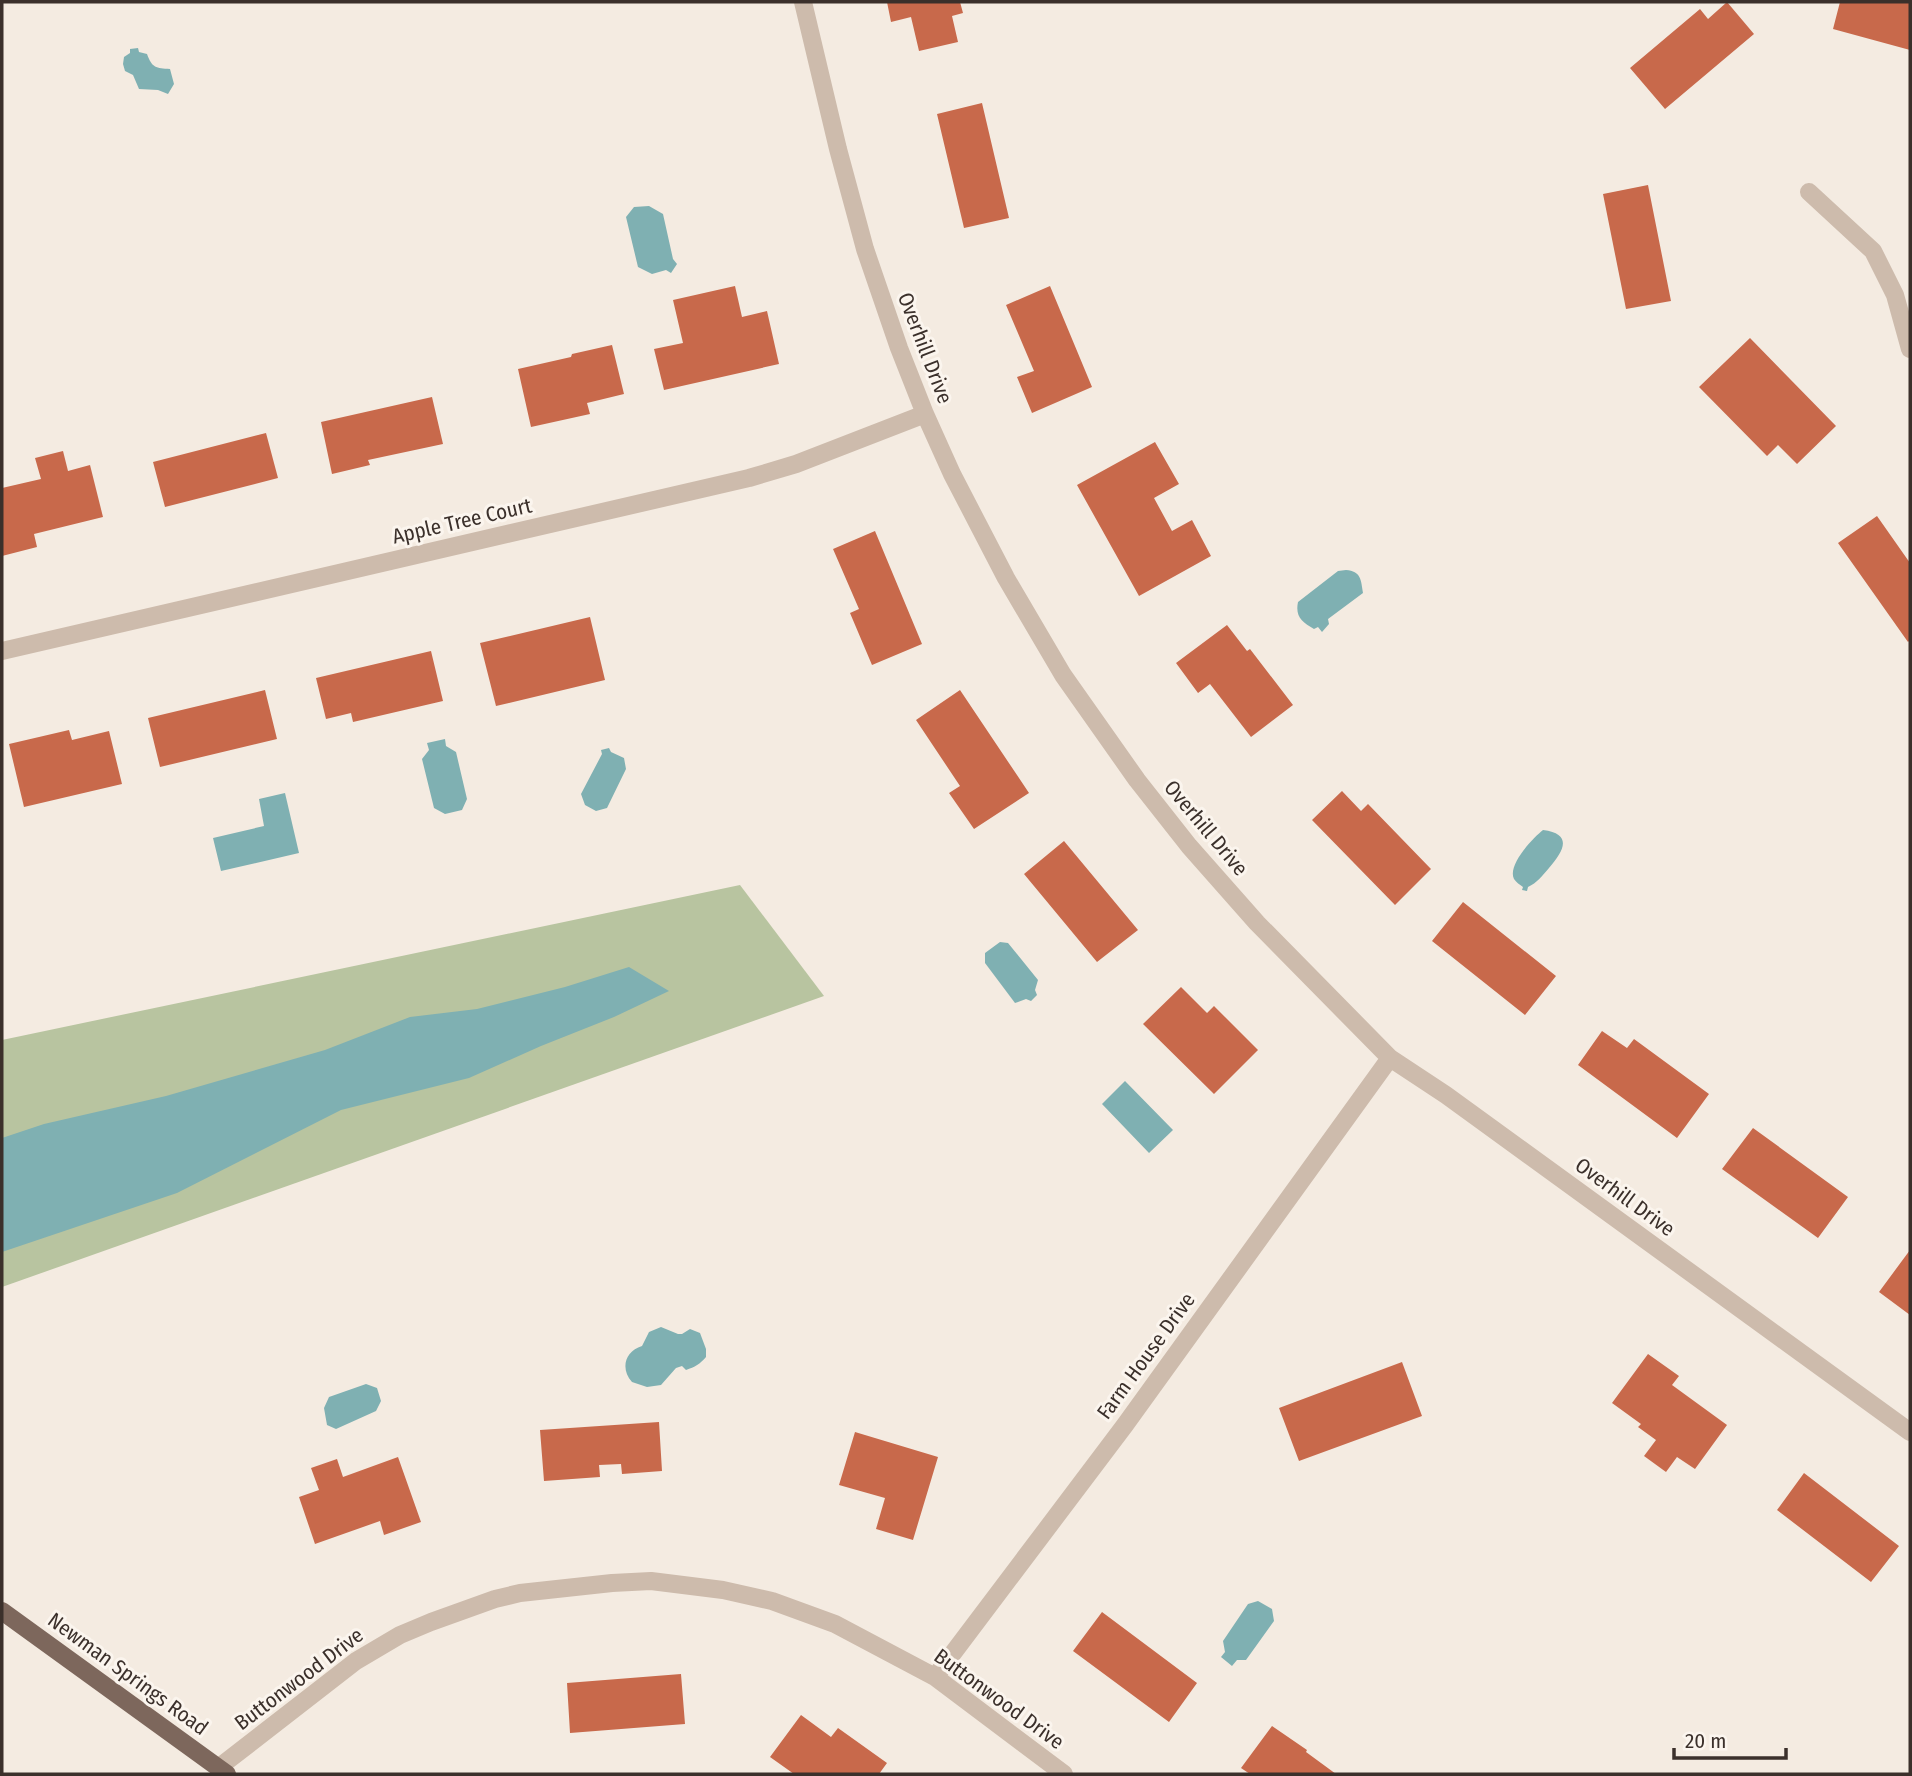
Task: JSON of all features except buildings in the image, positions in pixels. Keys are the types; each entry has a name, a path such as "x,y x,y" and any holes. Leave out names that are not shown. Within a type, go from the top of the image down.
{"main road":[{"name":"Newman Springs Road","path":"2,1611 223,1771"}],"street":[{"name":"Overhill Drive","path":"803,2 865,249 925,414 952,474 1012,589 1063,675 1137,780 1189,846 1258,923 1390,1058 1446,1095 1910,1432"},
{"path":"1809,192 1873,251 1895,295 1910,349"},
{"name":"Apple Tree Court","path":"2,651 749,478 796,464 925,414"},
{"name":"Farm House Drive","path":"935,1677 1125,1424 1390,1058"},
{"name":"Buttonwood Drive","path":"223,1771 356,1661 400,1636 440,1618 520,1593 651,1581 723,1590 772,1601 835,1624 935,1677 1064,1774"}],"green space":[{"path":"740,885 824,996 2,1287 2,1040"}],"water":[{"path":"138,48 139,52 147,54 155,66 170,69 174,84 168,94 158,90 139,89 133,75 125,71 124,57 130,53 130,49"},
{"path":"649,206 663,214 673,259 677,264 671,273 666,270 652,274 638,267 626,217 634,207"},
{"path":"1346,570 1357,574 1363,593 1328,619 1329,624 1322,632 1318,627 1314,629 1306,624 1300,618 1298,602 1338,571"},
{"path":"445,739 446,746 456,752 467,799 462,810 445,814 434,808 422,759 429,750 427,743"},
{"path":"609,748 611,752 624,758 626,769 607,808 596,811 585,805 581,794 602,754 601,750"},
{"path":"285,793 299,853 221,871 213,838 264,826 259,799"},
{"path":"1543,830 1559,835 1563,844 1561,850 1539,879 1528,887 1527,891 1522,890 1523,887 1514,879 1514,867 1522,852"},
{"path":"1000,942 1008,943 1038,980 1035,990 1037,995 1031,1001 1026,999 1015,1003 985,963 985,953"},
{"path":"629,967 669,991 469,1078 341,1110 177,1193 2,1252 2,1138 44,1124 166,1096 325,1050 410,1017 477,1009 565,987"},
{"path":"1125,1081 1173,1130 1149,1153 1102,1104"},
{"path":"661,1327 678,1334 690,1329 700,1333 706,1357 689,1369 686,1370 682,1366 676,1368 661,1385 647,1387 632,1382 625,1366 628,1356 642,1346 649,1332"},
{"path":"366,1384 377,1388 381,1401 376,1411 336,1429 327,1425 324,1408 329,1397"},
{"path":"1258,1601 1272,1609 1274,1621 1246,1660 1237,1660 1232,1666 1221,1657 1225,1652 1223,1641 1248,1604"}]}
